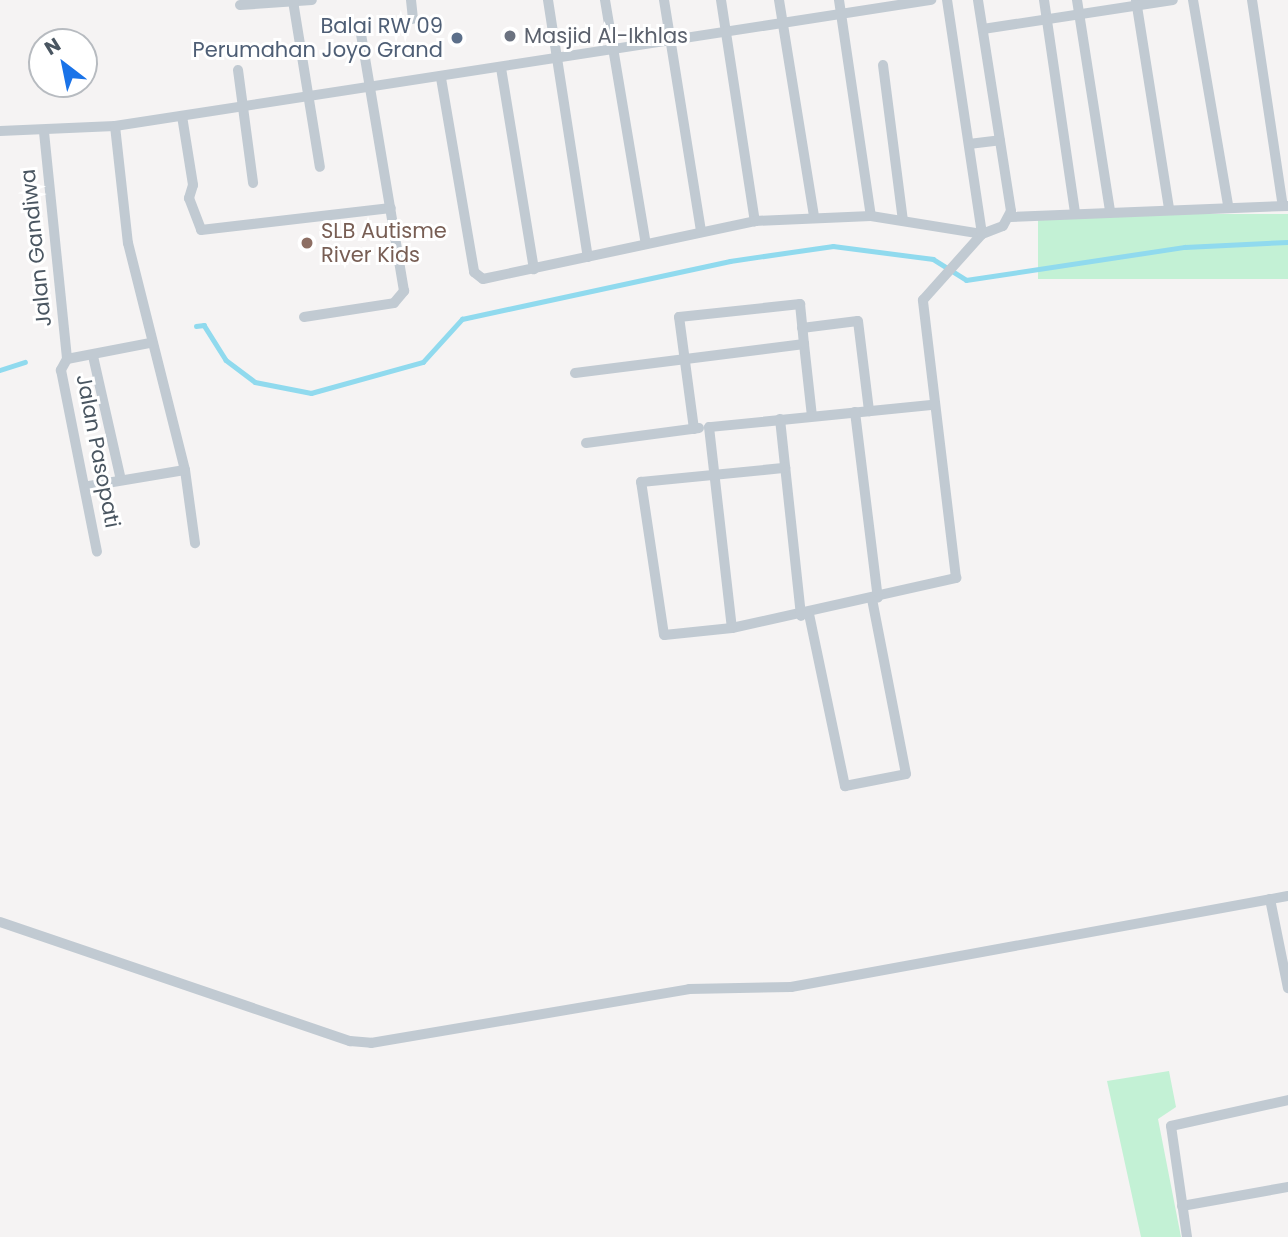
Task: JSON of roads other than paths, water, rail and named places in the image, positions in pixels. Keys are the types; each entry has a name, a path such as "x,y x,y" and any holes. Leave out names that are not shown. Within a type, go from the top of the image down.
{"street":[{"path":"240,5 312,0"},
{"path":"411,0 413,19"},
{"path":"548,0 588,257"},
{"path":"605,0 646,244"},
{"path":"664,0 701,232"},
{"path":"721,0 755,221"},
{"path":"779,0 814,216"},
{"path":"839,0 871,216"},
{"path":"0,131 44,132 115,126 783,24 873,4 931,0"},
{"path":"947,0 982,234"},
{"path":"978,0 1011,217"},
{"path":"1044,0 1074,213"},
{"path":"1077,0 1110,211"},
{"path":"983,29 1079,15 1136,3 1173,0"},
{"path":"1193,0 1228,204"},
{"path":"785,468 641,482 664,635 732,628 805,615 956,579 932,405 923,300 982,234 1011,217 1228,204 1285,204 1252,0"},
{"path":"293,1 320,167"},
{"path":"1136,3 1169,209"},
{"path":"304,317 401,299 391,208 361,34"},
{"path":"883,65 903,221"},
{"path":"501,68 534,269"},
{"path":"238,70 253,183"},
{"path":"441,78 474,272 483,279 755,221 814,216 871,216 982,234"},
{"path":"182,116 193,186 189,198 196,226 208,232 391,208"},
{"path":"115,126 128,243 150,343 185,470 195,543"},
{"name":"Jalan Gandiwa","path":"44,132 67,359"},
{"path":"969,144 1000,140"},
{"path":"694,429 679,317 800,304 812,416"},
{"path":"803,328 858,321 869,411"},
{"path":"67,359 150,343"},
{"path":"575,373 804,344"},
{"path":"93,356 121,480"},
{"name":"Jalan Pasopati","path":"67,359 61,370 89,486 97,551"},
{"path":"586,443 709,426 932,405"},
{"path":"780,419 805,615 845,786 906,774 875,598 855,412"},
{"path":"709,426 732,628"},
{"path":"89,486 185,470"},
{"path":"0,922 350,1041 371,1042 689,989 792,987 1288,896"},
{"path":"1270,899 1288,988"},
{"path":"1187,1237 1171,1126 1288,1100"},
{"path":"1182,1206 1288,1186"}],"waterway":[{"path":"196,326 204,325 226,360 255,382 311,393 423,362 462,319 730,261 833,246 933,259 966,280 1185,247 1288,242"},
{"path":"0,370 25,362"}],"place":[{"name":"Masjid Al-Ikhlas","path":"510,36"},
{"name":"Balai RW 09 Perumahan Joyo Grand","path":"457,38"},
{"name":"SLB Autisme River Kids","path":"307,243"}]}
